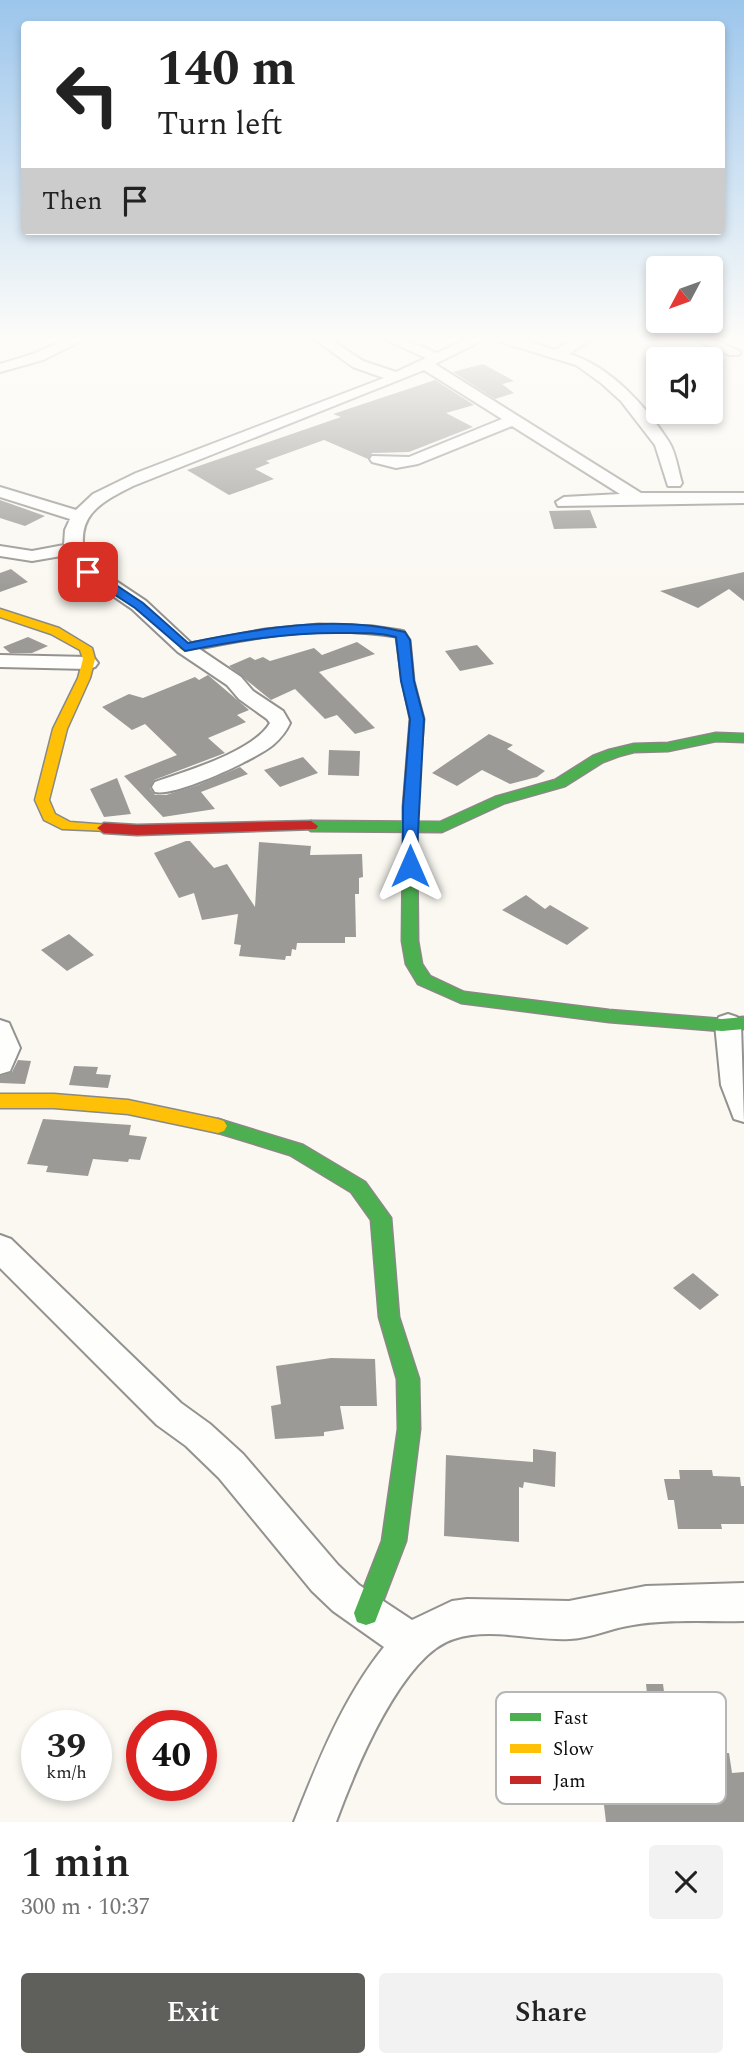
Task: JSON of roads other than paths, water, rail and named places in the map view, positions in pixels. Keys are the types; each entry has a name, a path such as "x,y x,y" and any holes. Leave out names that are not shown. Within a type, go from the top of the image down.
{"street":[{"path":"163,787 248,751 273,736 280,723 276,715 246,695 234,681 185,648 139,605 78,564 74,549 74,523 107,492 275,424"},
{"path":"378,459 396,463 412,461 503,424"},
{"path":"519,424 637,498"},
{"path":"647,424 663,444 674,483"},
{"path":"0,492 79,516"},
{"path":"564,502 637,498 744,498"},
{"path":"710,498 744,506"},
{"path":"0,551 32,556 74,549"},
{"path":"0,613 46,627 86,648 88,663 60,729 42,800 49,817 67,826 137,830 275,826 410,829 442,827 460,821 500,800 560,783 598,759 614,753 634,748 668,747 716,737 744,738"},
{"path":"185,648 250,634 290,629 378,629 400,634 404,640 408,681 417,719 410,829 410,942 414,964 424,980 461,997 523,1006 609,1016 736,1024 734,1085 744,1111"},
{"path":"0,662 88,663"},
{"path":"0,1030 6,1048 0,1064"},
{"path":"0,1101 54,1101 128,1107 222,1127 296,1150 358,1188 382,1217 389,1317 408,1379 409,1429 394,1541 366,1613"},
{"path":"0,1248 159,1405 198,1435 231,1466 325,1578 366,1613 414,1644"},
{"path":"315,1822 335,1768 391,1669 423,1635 450,1620 485,1616 572,1620 631,1606 744,1602"}]}
